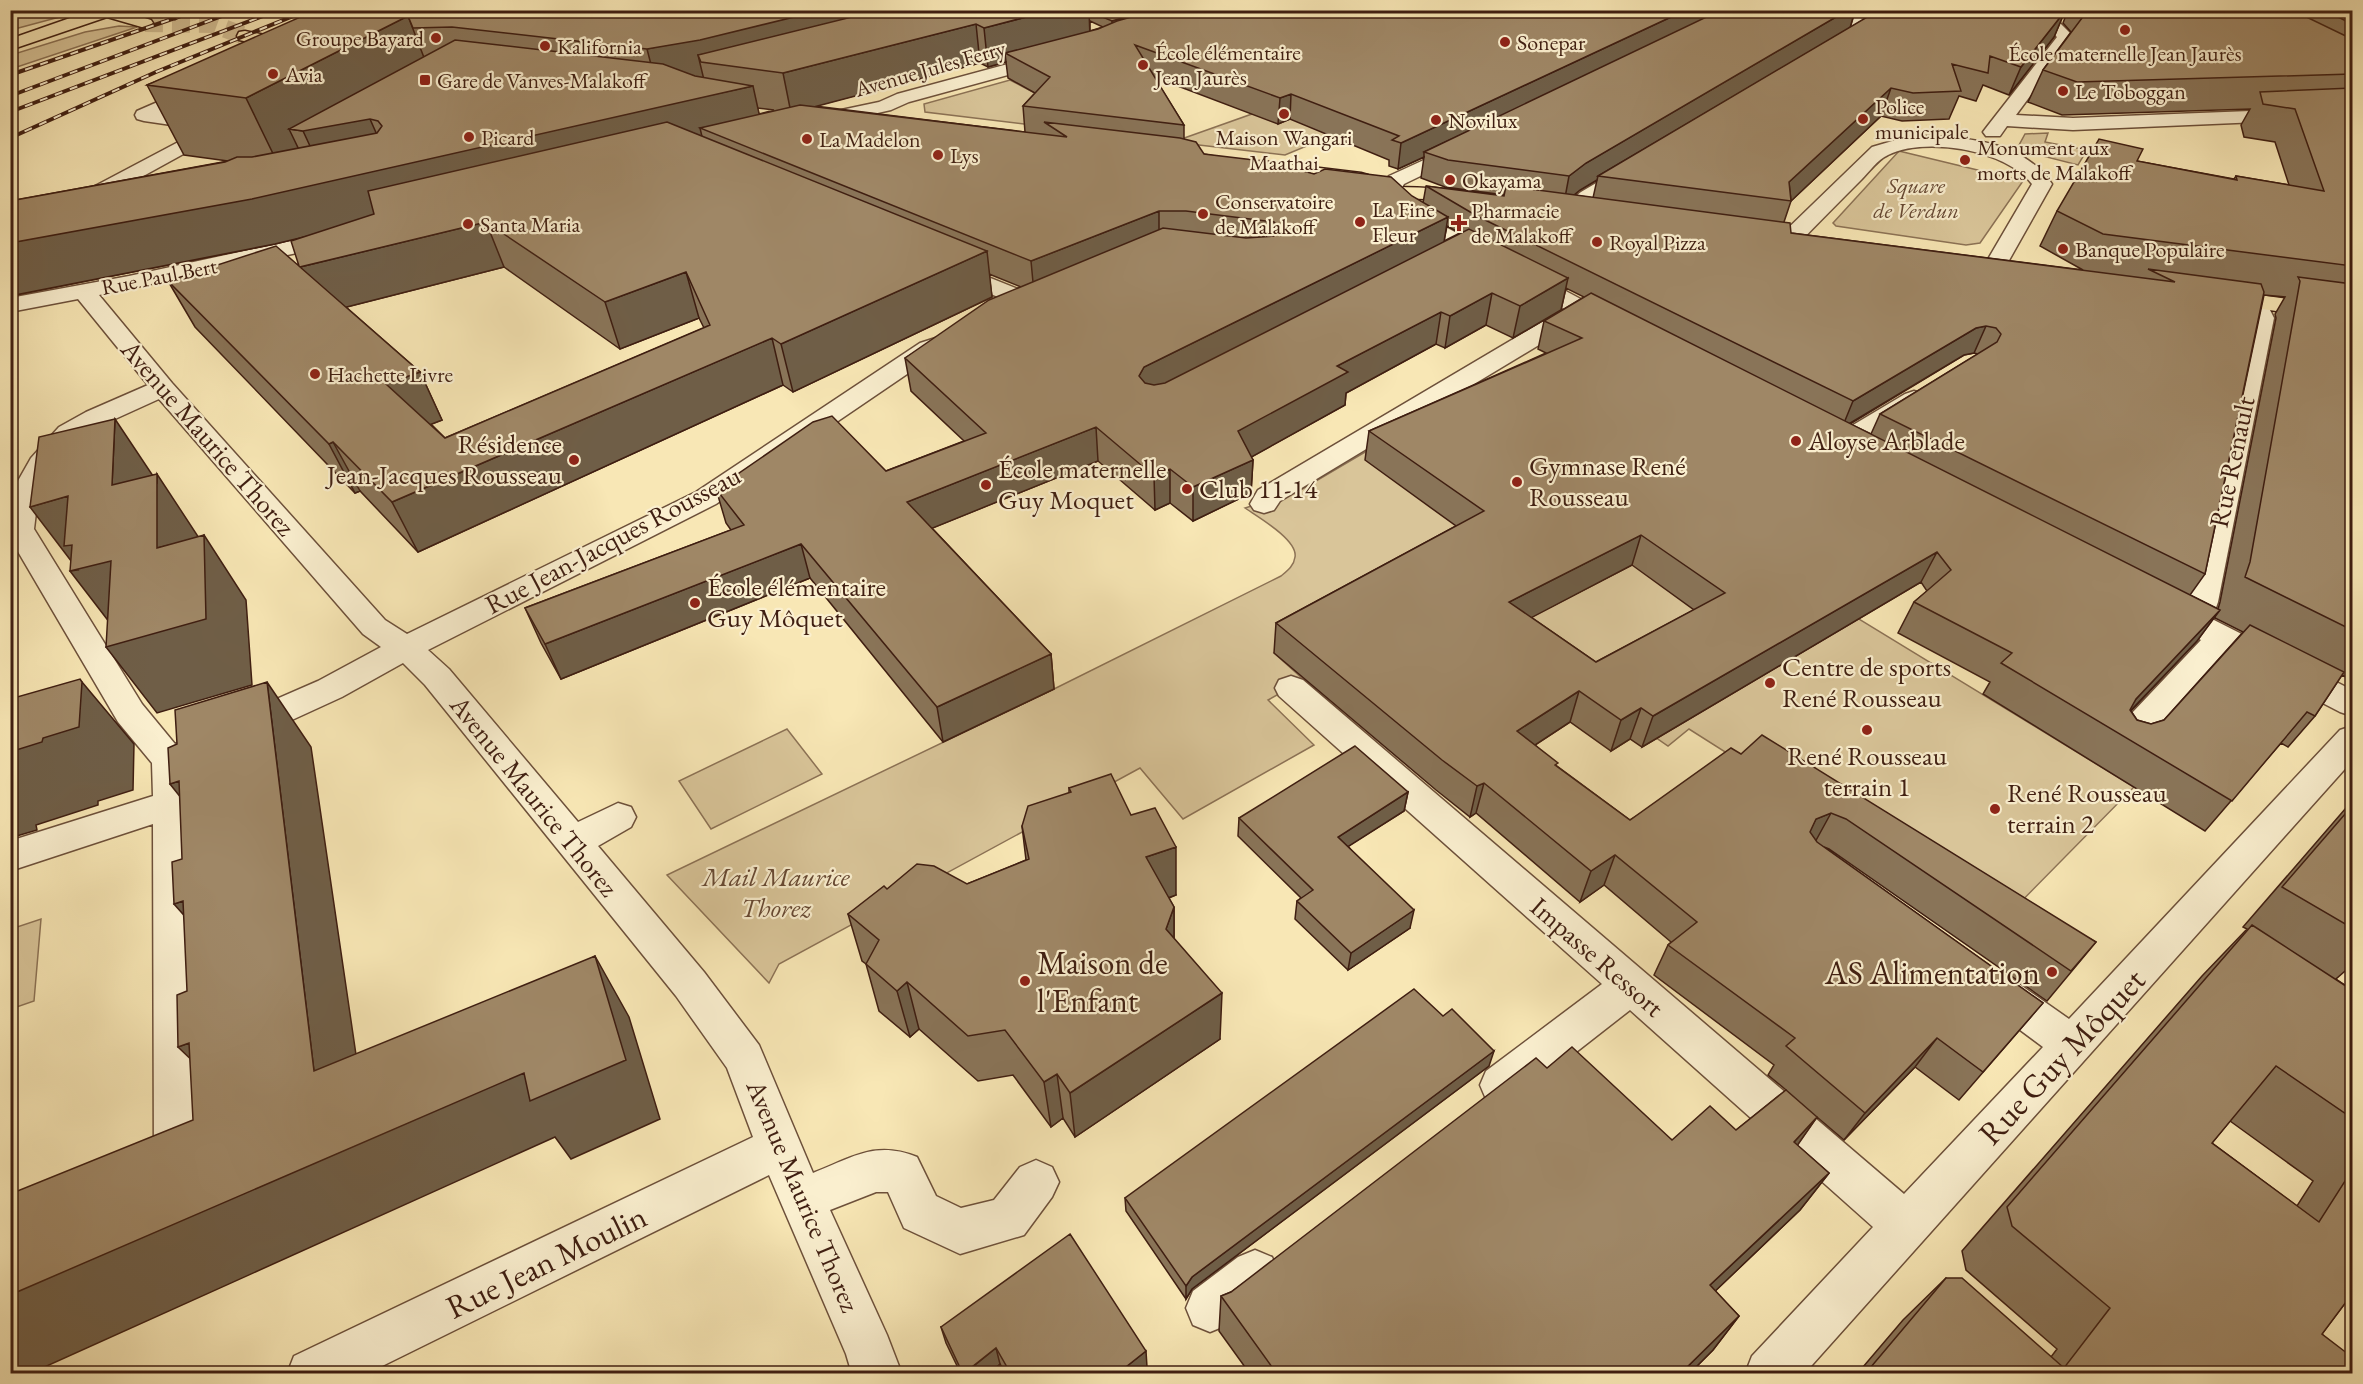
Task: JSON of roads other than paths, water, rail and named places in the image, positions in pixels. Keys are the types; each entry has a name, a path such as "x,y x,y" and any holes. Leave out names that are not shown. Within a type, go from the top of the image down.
{"main road":[{"path":"10,45 110,11 145,23"},
{"path":"245,36 279,43 311,46"},
{"path":"831,118 900,120"},
{"path":"831,118 866,130"},
{"path":"1243,169 1266,179 1355,193 1389,192 1447,196 1487,206 1421,202 1389,192"},
{"path":"1568,211 1594,217 1547,212 1568,211"},
{"path":"1779,239 1812,243"},
{"path":"1972,263 2005,268"},
{"path":"2196,293 2352,315"}],"street":[{"path":"1779,10 1872,25 1924,22"},
{"path":"2029,18 2063,14"},
{"path":"1981,147 2066,37 2063,31 2049,23 2007,16"},
{"path":"1852,38 1872,25"},
{"path":"258,57 279,43"},
{"name":"Avenue Jules Ferry","path":"831,118 884,106 903,98 1070,53"},
{"path":"213,83 144,115 192,122 220,108"},
{"path":"2003,120 2073,124 2352,113"},
{"path":"2327,114 2346,133"},
{"path":"10,240 242,115"},
{"path":"802,118 831,118"},
{"path":"1779,239 1879,151 1896,145 1916,142 1981,147 2020,162 2037,172 2042,184 2005,268"},
{"path":"1474,143 1396,180 1389,192 1409,216 1464,249 1634,336"},
{"path":"1568,211 1588,196 1649,159"},
{"name":"Rue Paul Bert","path":"10,305 264,255 352,234"},
{"path":"10,244 57,235"},
{"path":"1437,262 1464,249"},
{"path":"924,258 1046,300 1003,318"},
{"name":"Avenue Maurice Thorez","path":"83,291 163,388 374,627 406,648 436,677 690,984 744,1058 779,1147 870,1352 877,1374"},
{"name":"Rue Renault","path":"2208,630 2203,602 2262,318 2255,301"},
{"path":"1264,504 1268,496 1582,310"},
{"name":"Rue Jean-Jacques Rousseau","path":"170,760 330,689 406,648 706,498 929,348 971,331"},
{"path":"1873,459 1831,437 1933,387"},
{"path":"143,1189 176,1174 170,760 130,713 20,529 24,496 41,464 68,433 95,418 163,388"},
{"path":"2143,597 2352,704"},
{"path":"2127,740 2208,630"},
{"name":"Impasse Ressort","path":"1291,688 1905,1225"},
{"name":"Rue Guy Môquet","path":"1770,1374 2352,739"},
{"path":"10,856 171,804"},
{"path":"573,843 618,817"},
{"path":"1967,969 2072,1044"},
{"path":"1474,1106 1630,986"},
{"name":"Rue Jean Moulin","path":"312,1374 779,1147"},
{"path":"802,1200 876,1170 901,1172 920,1212 960,1231 1008,1219 1036,1182"},
{"path":"1210,1308 1286,1251"}],"tunnel":[{"path":"145,23 212,24 245,36"}],"railway":[{"path":"10,75 198,10"},
{"path":"10,96 238,10"},
{"path":"10,112 279,10"},
{"path":"10,138 156,72 308,10"}],"place":[{"name":"École maternelle Jean Jaurès","path":"2125,30"},
{"name":"Groupe Bayard","path":"436,38"},
{"name":"Sonepar","path":"1505,42"},
{"name":"Kalifornia","path":"545,46"},
{"name":"École élémentaire Jean Jaurès","path":"1143,65"},
{"name":"Avia","path":"273,74"},
{"name":"Gare de Vanves-Malakoff","path":"425,80"},
{"name":"Le Toboggan","path":"2063,91"},
{"name":"Maison Wangari Maathai","path":"1284,114"},
{"name":"Police municipale","path":"1863,119"},
{"name":"Novilux","path":"1436,120"},
{"name":"Picard","path":"469,137"},
{"name":"La Madelon","path":"807,139"},
{"name":"Lys","path":"938,155"},
{"name":"Monument aux morts de Malakoff","path":"1965,160"},
{"name":"Okayama","path":"1450,180"},
{"name":"Conservatoire de Malakoff","path":"1203,214"},
{"name":"La Fine Fleur","path":"1360,222"},
{"name":"Pharmacie de Malakoff","path":"1459,223"},
{"name":"Santa Maria","path":"468,224"},
{"name":"Royal Pizza","path":"1597,242"},
{"name":"Banque Populaire","path":"2063,249"},
{"name":"Hachette Livre","path":"315,374"},
{"name":"Aloyse Arblade","path":"1796,441"},
{"name":"Résidence Jean-Jacques Rousseau","path":"574,460"},
{"name":"Gymnase René Rousseau","path":"1517,482"},
{"name":"École maternelle Guy Moquet","path":"986,485"},
{"name":"Club 11-14","path":"1187,489"},
{"name":"École élémentaire Guy Môquet","path":"695,603"},
{"name":"Centre de sports René Rousseau","path":"1770,683"},
{"name":"René Rousseau terrain 1","path":"1867,730"},
{"name":"René Rousseau terrain 2","path":"1995,809"},
{"name":"AS Alimentation","path":"2052,972"},
{"name":"Maison de l'Enfant","path":"1025,981"}],"park label":[{"name":"Square de Verdun","path":"1916,198"},
{"name":"Mail Maurice Thorez","path":"776,892"}]}
